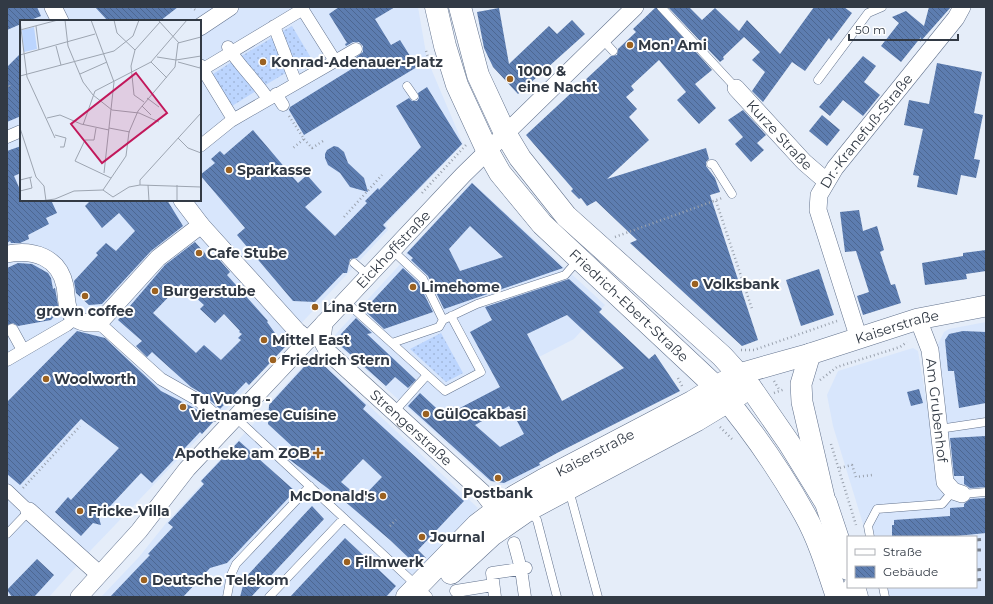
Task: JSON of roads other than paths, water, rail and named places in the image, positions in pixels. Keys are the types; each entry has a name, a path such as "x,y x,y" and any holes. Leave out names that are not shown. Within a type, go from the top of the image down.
{"main road":[{"name":"Friedrich-Ebert-Straße","path":"436,7 445,46 457,85 487,150 500,173 542,224 722,394 774,465 806,516 825,560 837,597"},
{"name":"Friedrich-Ebert-Straße","path":"460,7 478,75 505,133 520,158 558,208 595,244 682,319 745,381 789,443 826,503 847,566"},
{"name":"Kaiserstraße","path":"420,594 458,544 496,510 569,488 745,381"},
{"name":"Kaiserstraße","path":"420,594 492,535 522,503 578,461 722,394"}],"street":[{"path":"53,7 60,20"},
{"path":"201,26 230,7"},
{"name":"Eickhoffstraße","path":"78,597 138,532 180,477 392,250 487,150 607,45 635,7"},
{"name":"Dr.-Kranefuß-Straße","path":"859,338 818,210 819,195 826,180 951,24 962,7"},
{"path":"233,119 201,69 230,50 274,26 302,8 335,61"},
{"path":"274,26 296,83"},
{"path":"205,146 233,119 356,49"},
{"path":"230,50 272,96 283,105"},
{"name":"Kurze Straße","path":"736,88 804,162 826,180"},
{"path":"7,137 20,131"},
{"path":"183,201 201,225 308,340"},
{"path":"99,323 158,258 201,225"},
{"path":"7,254 27,252 44,257 60,269 65,286 67,305 75,318 87,323 99,323 161,379 198,400 215,415"},
{"name":"Kaiserstraße","path":"745,381 810,354 918,319 986,306"},
{"path":"7,360 67,326 75,318"},
{"name":"Am Grubenhof","path":"918,319 930,350 946,482 958,492"},
{"name":"Strengerstraße","path":"324,323 322,342 328,352 482,492 496,510"},
{"path":"12,330 23,350"},
{"path":"810,354 803,372 801,384 802,402 826,503"},
{"path":"15,492 29,511 99,574"},
{"path":"492,535 496,510"},
{"path":"514,543 524,569 525,597"},
{"path":"495,597 492,573 524,569"},
{"path":"456,591 493,585"}],"lane":[{"path":"661,7 736,88"},
{"path":"818,80 868,13 882,7"},
{"path":"408,86 414,96"},
{"path":"711,164 713,164 732,194"},
{"path":"392,250 423,279 443,320"},
{"path":"392,343 438,327 443,320 477,304 565,275 579,258"},
{"path":"354,263 369,276"},
{"path":"345,300 445,392 481,372 451,316"},
{"path":"394,412 427,375"},
{"path":"235,417 344,518 420,594"},
{"path":"939,429 986,422"},
{"path":"578,461 569,488 598,597"},
{"path":"227,597 231,575 236,564 310,486"},
{"path":"870,536 868,526 877,509 942,504 958,492 986,492"},
{"path":"522,503 537,520 557,597"},
{"path":"7,534 29,511"},
{"path":"269,597 344,518"}],"railway":[{"path":"977,540 986,539"},
{"path":"977,550 986,550"},
{"path":"977,570 986,569"},
{"path":"977,580 986,579"}],"place":[{"name":"Mon' Ami","path":"630,45"},
{"name":"Konrad-Adenauer-Platz","path":"263,62"},
{"name":"1000 & eine Nacht","path":"510,79"},
{"name":"Sparkasse","path":"229,170"},
{"name":"Cafe Stube","path":"199,253"},
{"name":"Volksbank","path":"695,284"},
{"name":"Limehome","path":"413,287"},
{"name":"Burgerstube","path":"155,291"},
{"name":"grown coffee","path":"85,296"},
{"name":"Lina Stern","path":"315,307"},
{"name":"Mittel East","path":"264,340"},
{"name":"Friedrich Stern","path":"273,360"},
{"name":"Woolworth","path":"46,379"},
{"name":"Tu Vuong - Vietnamese Cuisine","path":"183,407"},
{"name":"GülOcakbasi","path":"426,414"},
{"name":"Apotheke am ZOB","path":"318,453"},
{"name":"Postbank","path":"498,478"},
{"name":"McDonald's","path":"383,496"},
{"name":"Fricke-Villa","path":"80,511"},
{"name":"Journal","path":"422,537"},
{"name":"Filmwerk","path":"347,562"},
{"name":"Deutsche Telekom","path":"144,580"}]}
